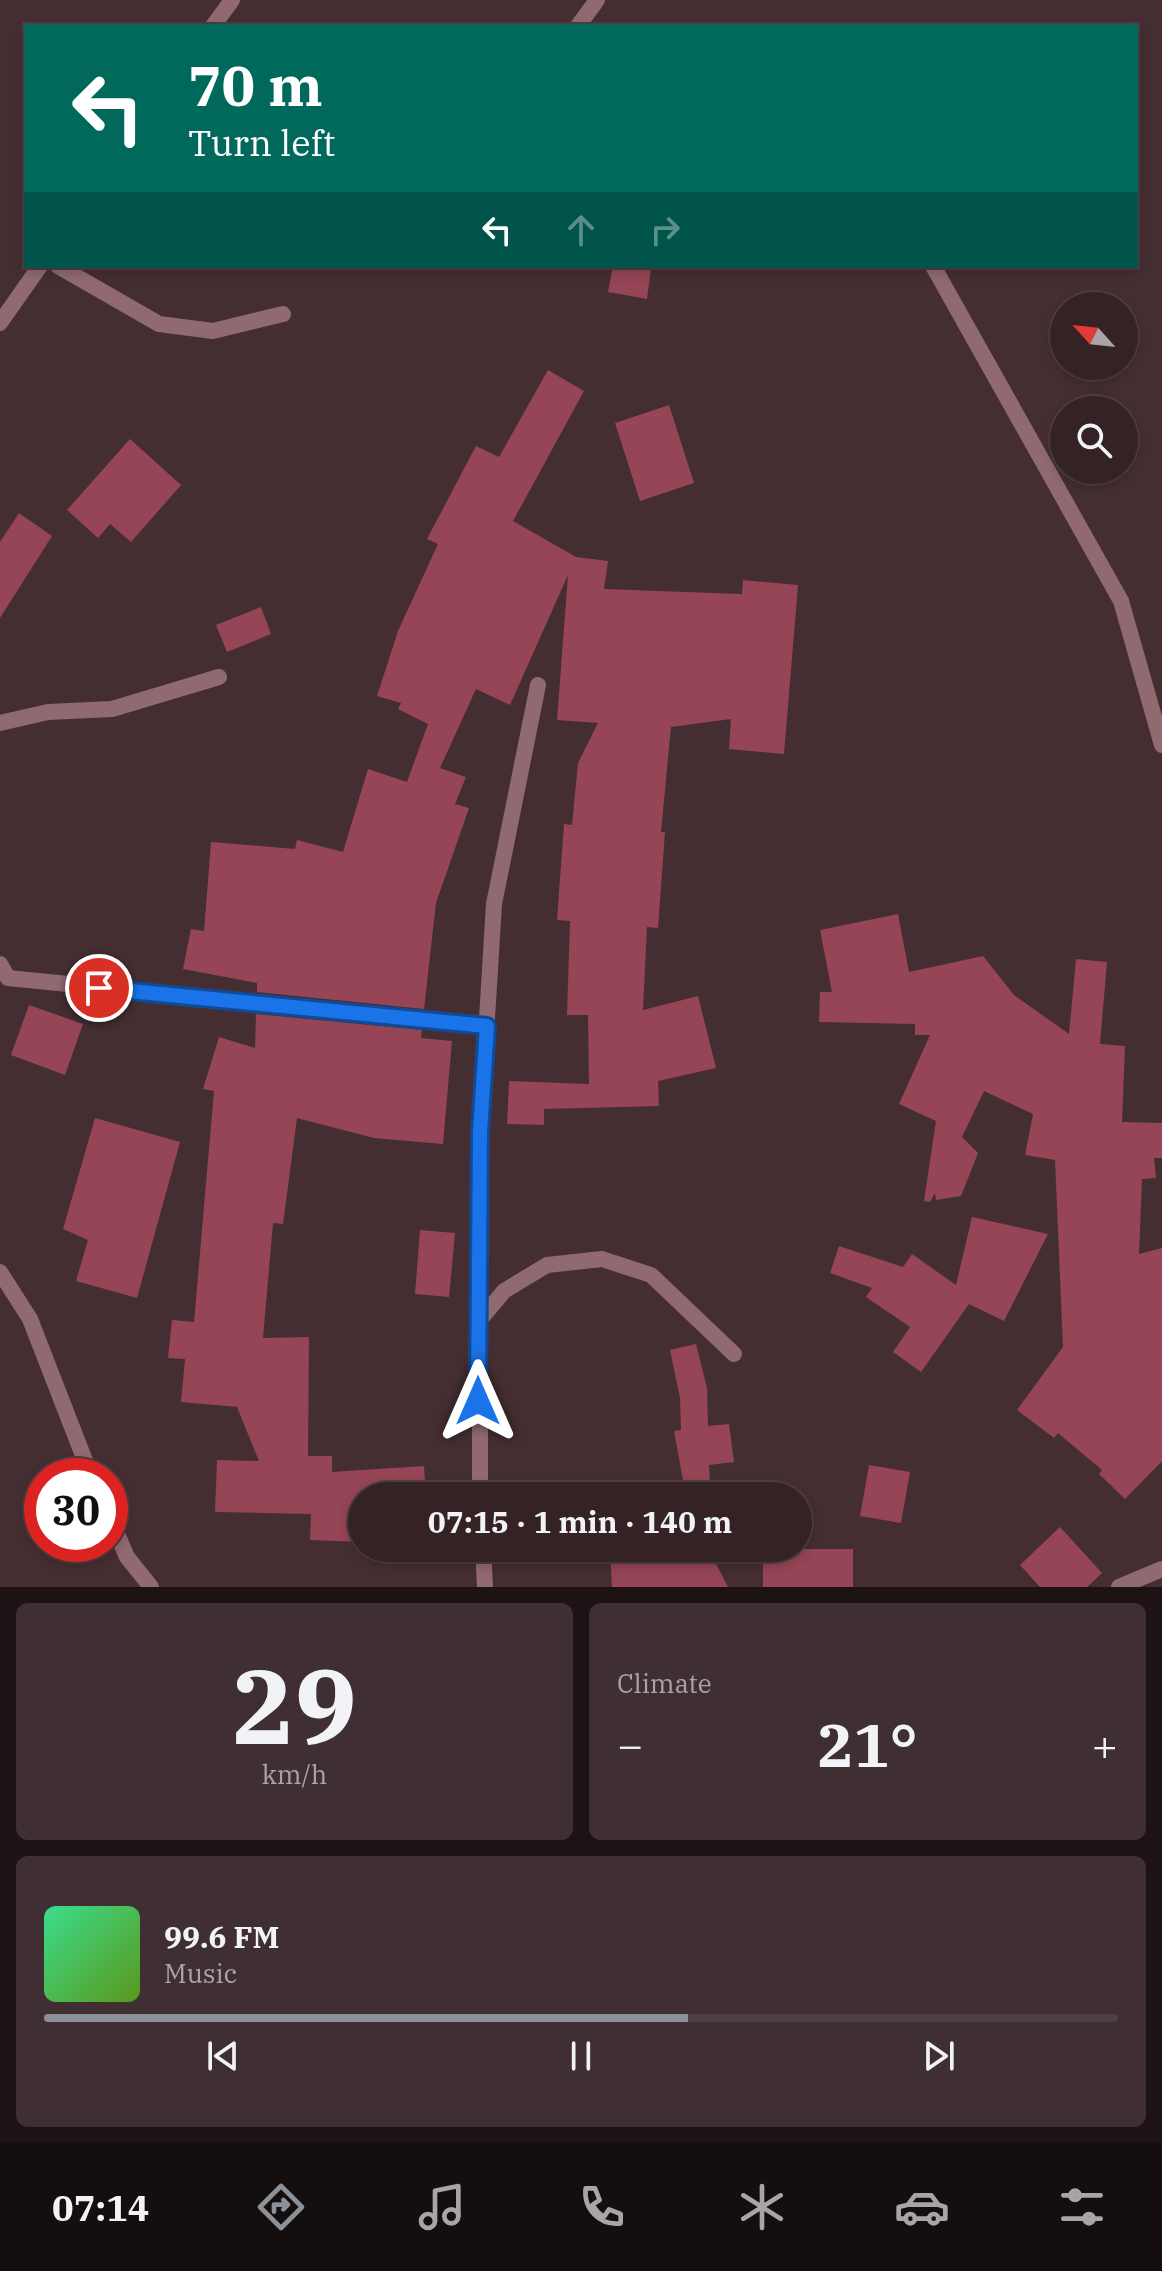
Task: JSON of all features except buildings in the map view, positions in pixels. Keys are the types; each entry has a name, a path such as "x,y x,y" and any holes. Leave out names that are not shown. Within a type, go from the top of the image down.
{"street":[{"path":"214,24 232,0"},
{"path":"579,24 597,0"},
{"path":"0,323 39,268"},
{"path":"61,268 159,324 213,331 283,314"},
{"path":"934,268 1121,601 1162,745"},
{"path":"0,723 48,712 112,709 219,677"},
{"path":"480,1482 480,1132 494,904 538,685"},
{"path":"0,964 8,978 487,1026"},
{"path":"479,1321 504,1291 547,1265 602,1259 651,1275 734,1354"},
{"path":"0,1272 30,1319 84,1458"},
{"path":"128,1558 151,1587"},
{"path":"484,1562 485,1587"},
{"path":"1119,1587 1162,1569"}],"route":[{"path":"99,988 487,1026 480,1132 478,1401"}]}
